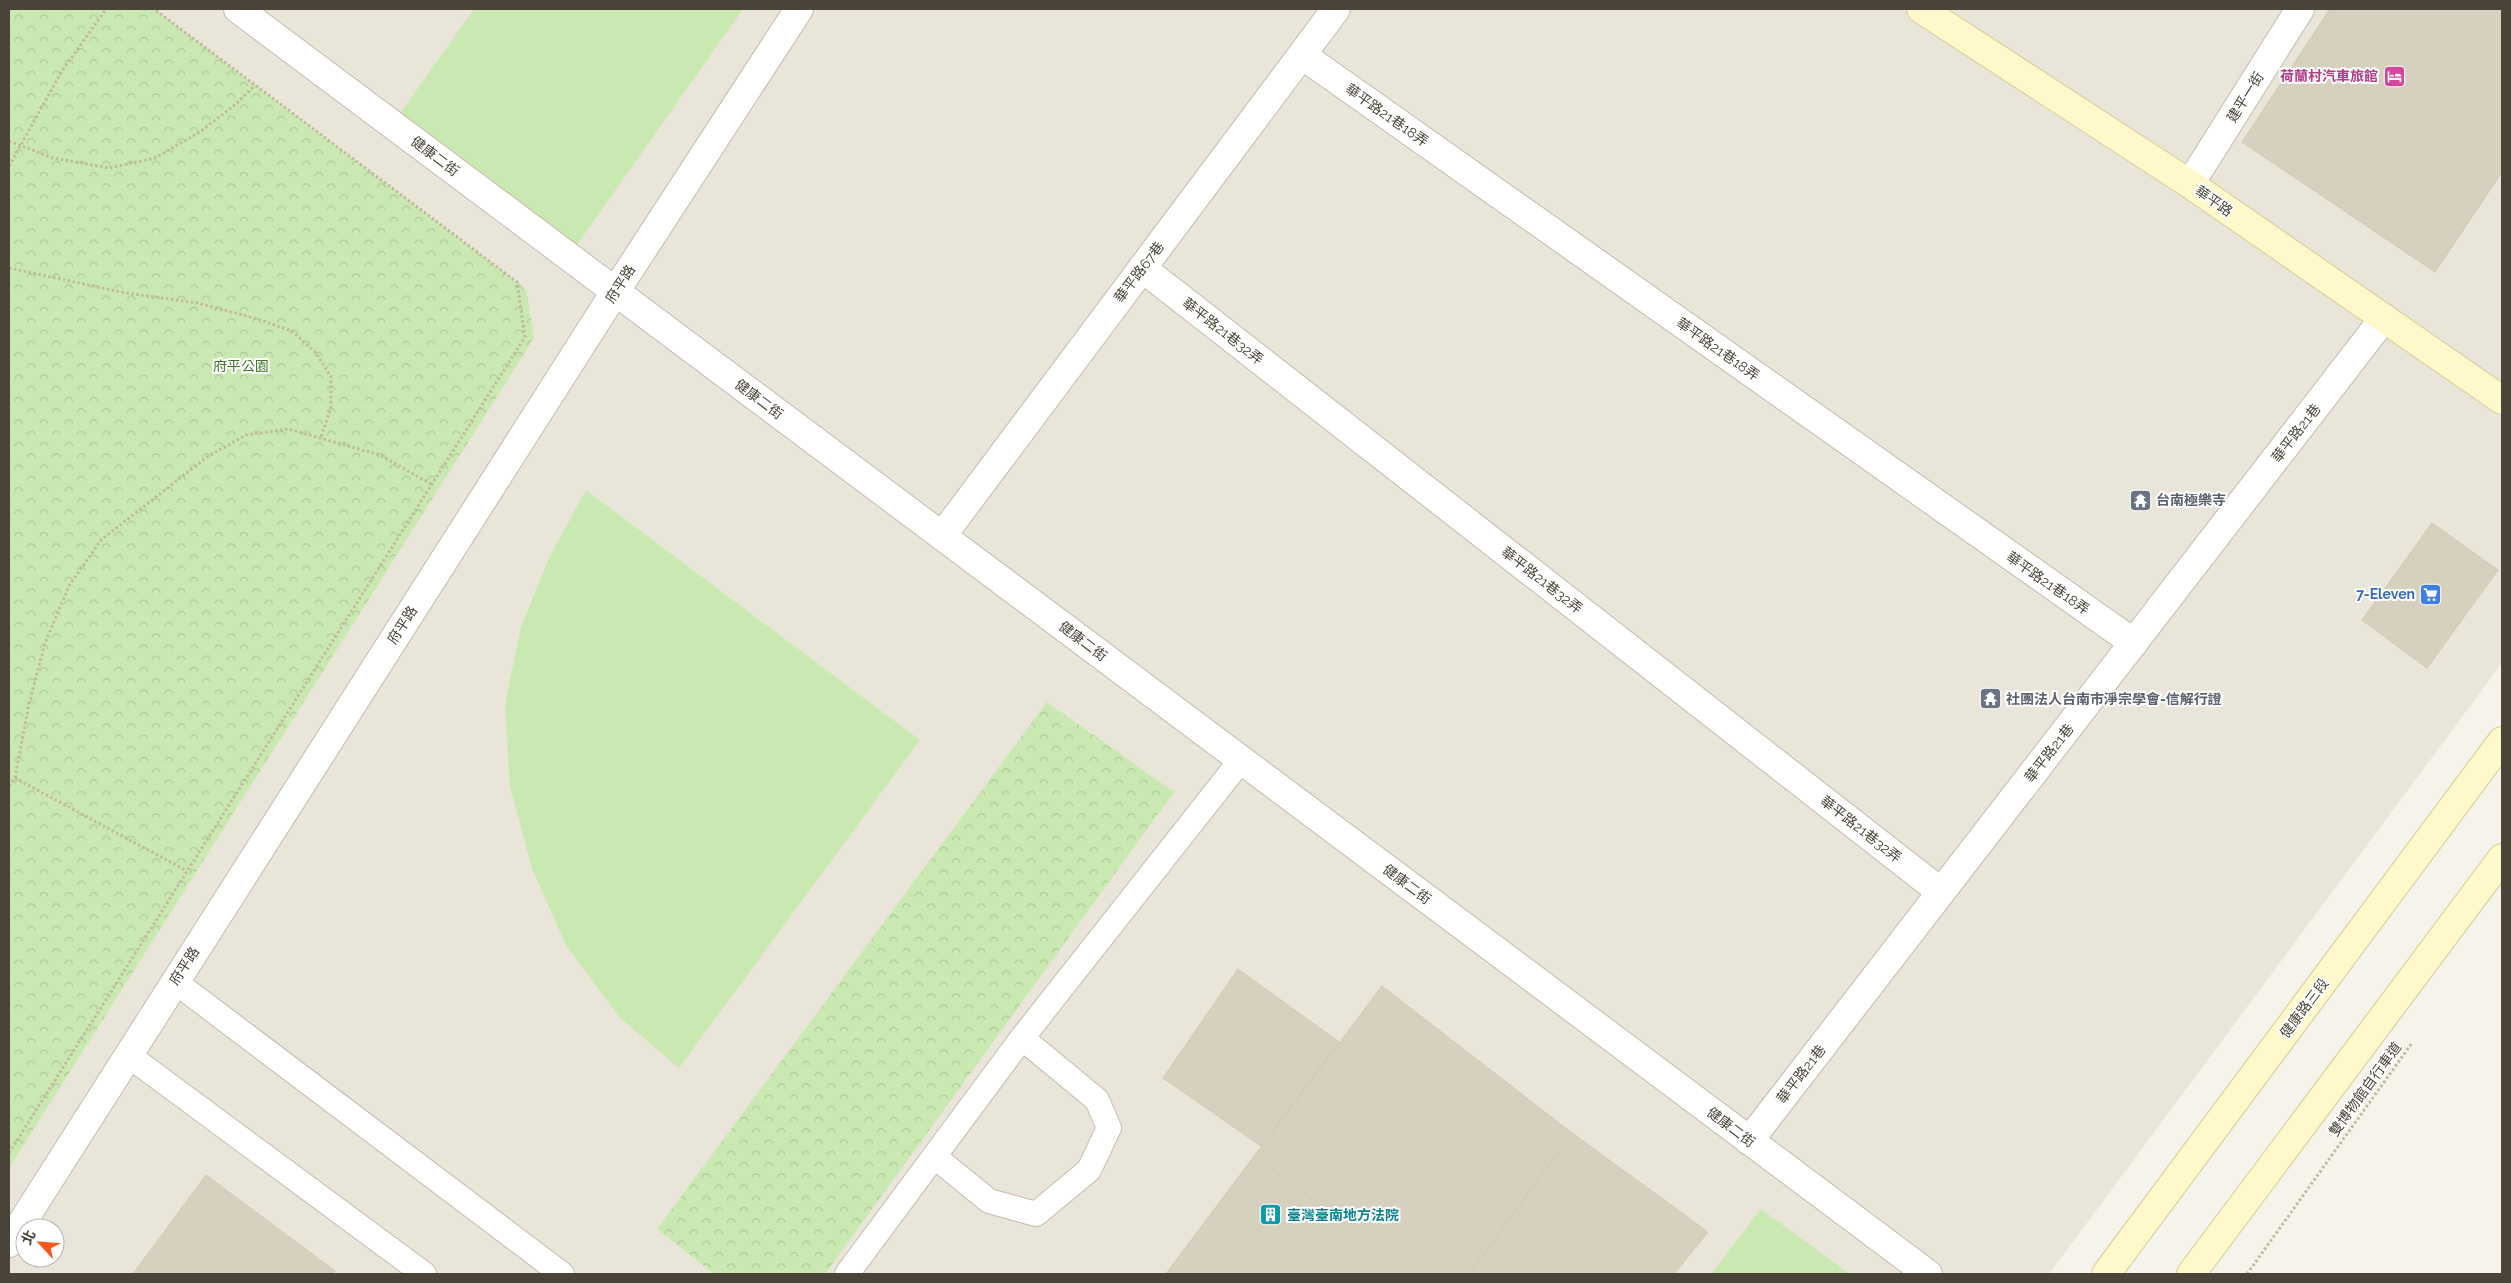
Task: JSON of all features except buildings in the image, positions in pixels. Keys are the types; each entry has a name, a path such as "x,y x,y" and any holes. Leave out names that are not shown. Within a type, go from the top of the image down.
{"street":[{"name":"健康二街","path":"238,9 1928,1274"},
{"name":"府平路","path":"9,1243 174,981 615,292 799,9"},
{"name":"華平路67巷","path":"942,536 1336,9"},
{"name":"華平路","path":"1921,9 2190,184 2502,400"},
{"name":"建平一街","path":"2190,184 2300,9"},
{"name":"華平路21巷18弄","path":"1302,55 2134,643"},
{"name":"華平路21巷32弄","path":"1142,268 1941,892"},
{"name":"華平路21巷","path":"1749,1140 2384,318"},
{"name":"健康路三段","path":"2106,1274 2502,741"},
{"path":"2190,1274 2502,858"}],"lane":[{"path":"847,1274 1022,1038 1241,760"},
{"path":"174,981 562,1274"},
{"path":"935,1157 989,1201 1036,1214 1089,1170 1109,1128 1097,1100 1022,1038"},
{"path":"128,1054 422,1274"}],"path":[{"path":"9,166 62,71 106,9"},
{"path":"9,1153 525,336 517,282 154,9"},
{"path":"9,141 53,158 109,168 155,158 200,132 236,104 255,85"},
{"path":"9,268 126,293 198,304 254,318 292,331 316,353 331,377 331,408 321,437"},
{"path":"9,786 15,778 29,704 45,643 69,586 101,540 207,457 246,435 288,430 321,437 380,455 432,484"},
{"path":"15,778 187,870"},
{"name":"雙博物館自行車道","path":"2247,1274 2415,1038"}],"shaded area":[{"path":"9,9 2502,9 2502,663 2049,1274 9,1274"}],"green space":[{"name":"府平公園","path":"9,9 154,9 526,289 534,338 9,1168"},
{"path":"474,9 743,9 569,256 389,129"},
{"path":"586,490 920,740 679,1068 619,1017 566,945 532,869 510,786 505,704 521,627 549,558"},
{"path":"1047,702 1174,792 825,1274 714,1274 657,1229"},
{"path":"1761,1209 1850,1274 1711,1274"}],"place":[{"name":"荷蘭村汽車旅館","path":"2394,76"},
{"name":"台南極樂寺","path":"2140,500"},
{"name":"7-Eleven","path":"2431,594"},
{"name":"社團法人台南市淨宗學會-信解行證","path":"1990,699"},
{"name":"臺灣臺南地方法院","path":"1271,1215"}]}
